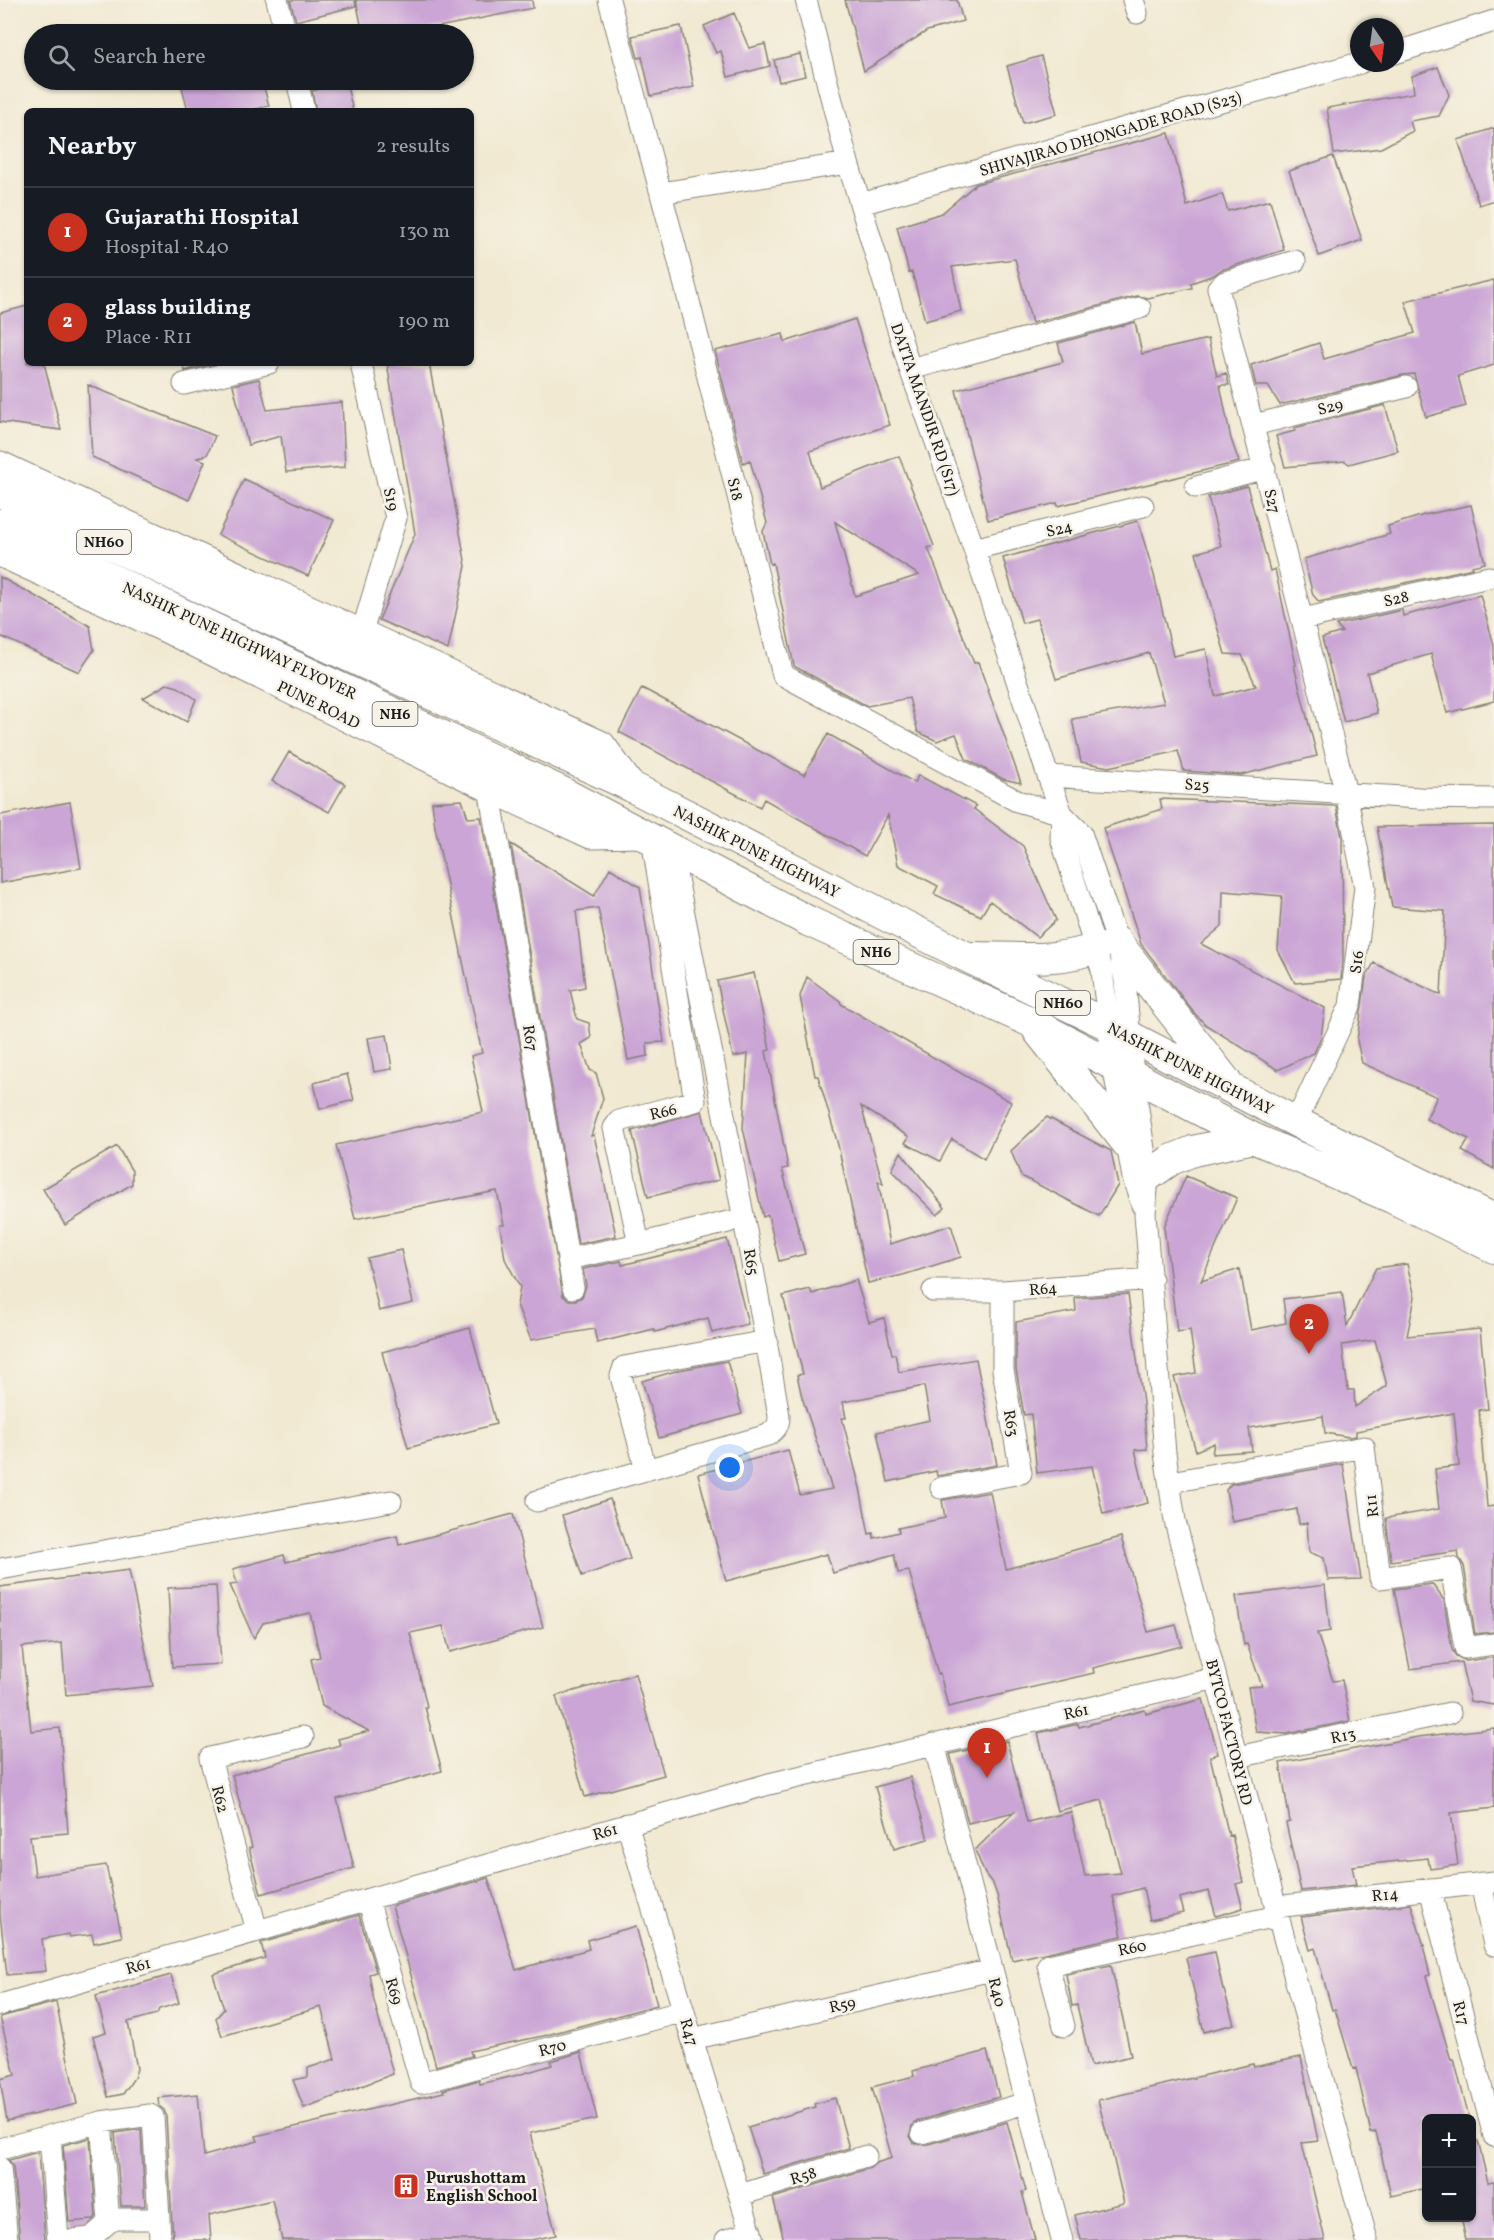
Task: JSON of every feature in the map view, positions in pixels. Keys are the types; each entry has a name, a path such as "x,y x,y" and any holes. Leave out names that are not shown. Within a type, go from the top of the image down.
{"highway":[{"name":"NASHIK PUNE HIGHWAY FLYOVER","path":"0,492 207,591 632,787"},
{"name":"NASHIK PUNE HIGHWAY FLYOVER","path":"0,524 183,615 549,786 655,841"},
{"name":"NASHIK PUNE HIGHWAY","path":"632,787 1296,1122 1494,1219"},
{"name":"NASHIK PUNE HIGHWAY","path":"655,841 808,921 1031,1022 1254,1138 1392,1197 1494,1248"},
{"path":"968,957 1058,956 1079,954 1107,945 1233,1089"},
{"path":"1031,1022 1129,1146"},
{"path":"1148,1176 1171,1160 1193,1150 1254,1138"}],"main road":[{"path":"0,465 602,745 632,787"},
{"name":"PUNE ROAD","path":"3,556 166,629 489,788 591,835 655,841"}],"street":[{"path":"278,0 284,24"},
{"name":"S18","path":"609,0 661,193 783,675 1017,801 1062,814"},
{"name":"DATTA MANDIR RD (S17)","path":"807,0 848,163 910,369 974,549 1062,814 1061,838 1107,945 1102,970 1121,1032 1123,1070"},
{"path":"1404,50 1494,21"},
{"name":"SHIVAJIRAO DHONGADE ROAD (S23)","path":"861,204 1350,66"},
{"path":"299,90 303,108"},
{"path":"661,193 848,163"},
{"name":"S27","path":"1295,261 1225,282 1218,288 1346,793"},
{"path":"910,369 1140,308"},
{"path":"184,384 257,366"},
{"name":"S19","path":"362,366 396,519 362,632"},
{"name":"S29","path":"1254,425 1406,387"},
{"path":"1196,487 1265,468"},
{"name":"S24","path":"974,549 1143,506"},
{"name":"S28","path":"1303,619 1489,577"},
{"name":"S25","path":"1048,776 1420,798 1494,799"},
{"name":"R67","path":"489,788 573,1288"},
{"name":"S16","path":"1296,1122 1350,1006 1365,887 1346,793"},
{"name":"R65","path":"537,1501 768,1435 776,1430 779,1416 721,1096 655,841"},
{"name":"R66","path":"639,1244 614,1128 619,1121 695,1101 655,841"},
{"name":"BYTCO FACTORY RD","path":"1123,1070 1133,1178 1145,1214"},
{"name":"BYTCO FACTORY RD","path":"1123,1070 1148,1176 1145,1214 1165,1453 1175,1521 1276,1911 1367,2240"},
{"path":"695,1101 721,1096"},
{"path":"568,1259 728,1222"},
{"name":"R64","path":"933,1291 1003,1291 1152,1279"},
{"name":"R63","path":"941,1488 1021,1473 1003,1370 1003,1291"},
{"path":"646,1470 621,1376 624,1367 767,1341"},
{"name":"R11","path":"1171,1482 1364,1447 1380,1578 1451,1568 1465,1648 1494,1644"},
{"path":"0,1569 391,1501"},
{"name":"R61","path":"0,2005 768,1784 1216,1678"},
{"name":"R13","path":"1237,1757 1450,1713"},
{"name":"R62","path":"257,1931 210,1758 303,1737"},
{"name":"R40","path":"934,1744 1062,2240"},
{"name":"R47","path":"627,1824 752,2236"},
{"path":"1488,1882 1494,1945"},
{"name":"R14","path":"1276,1911 1488,1882"},
{"name":"R17","path":"1430,1889 1488,2092 1494,2136"},
{"name":"R69","path":"368,1899 421,2083"},
{"name":"R60","path":"1064,2026 1048,1965 1276,1911"},
{"name":"R59","path":"692,2038 992,1970"},
{"name":"R70","path":"421,2083 684,2011"},
{"path":"922,2133 1026,2103"},
{"path":"0,2149 101,2122 150,2115 153,2117 160,2230 116,2219 86,2239"},
{"path":"101,2122 109,2222"},
{"path":"50,2136 58,2240"},
{"name":"R58","path":"740,2195 866,2156"},
{"path":"0,2168 7,2240"},
{"path":"726,2240 752,2236"}],"building":[{"path":"290,0 355,0 356,6 296,21"},
{"path":"356,0 532,0 533,8 453,24 361,24"},
{"path":"845,0 957,0 963,21 927,31 864,71"},
{"path":"734,13 749,48 765,44 770,66 728,77 721,51 716,53 704,26"},
{"path":"681,26 694,87 651,96 642,57 638,58 632,36"},
{"path":"800,54 805,76 779,82 774,60"},
{"path":"1041,56 1057,114 1023,123 1007,66"},
{"path":"1438,67 1449,95 1439,116 1410,121 1413,131 1381,148 1334,154 1327,108 1414,93 1412,76"},
{"path":"183,90 265,90 269,106 260,108 187,108"},
{"path":"348,90 352,108 315,108 312,91"},
{"path":"1494,128 1494,200 1479,205 1458,140"},
{"path":"1169,133 1187,206 1222,194 1228,211 1270,200 1284,250 1221,270 1214,275 1191,283 1192,288 1148,298 1137,296 1032,323 1015,259 952,267 961,311 925,321 897,227 942,213 976,184"},
{"path":"1333,156 1362,240 1319,256 1289,171"},
{"path":"1494,280 1494,365 1458,376 1466,406 1426,417 1414,374 1280,405 1268,386 1256,386 1251,365 1319,343 1324,359 1415,333 1405,301"},
{"path":"24,307 24,366 45,366 61,430 0,422 0,313"},
{"path":"855,319 890,425 810,451 820,487 899,456 934,546 928,548 974,663 978,662 1021,783 1003,779 966,759 956,734 937,741 918,732 909,698 867,706 794,666 773,563 770,564 763,531 767,523 750,460 743,463 715,351 783,334 785,342","holes":["835,522 919,575 855,596"]},
{"path":"1135,322 1142,354 1208,339 1217,376 1226,373 1229,385 1220,385 1231,439 1239,462 1058,506 1057,503 988,520 956,390 1063,362 1058,343"},
{"path":"184,366 204,366 185,371"},
{"path":"387,366 430,366 466,566 448,650 379,620 415,534"},
{"path":"259,379 267,410 342,402 345,467 286,472 281,436 248,445 233,385"},
{"path":"88,385 215,436 207,455 197,458 205,461 189,500 92,457"},
{"path":"1385,405 1398,451 1349,464 1345,461 1285,467 1276,436 1295,431 1294,428"},
{"path":"244,479 334,520 308,576 218,535"},
{"path":"1247,486 1270,571 1275,569 1296,665 1294,666 1317,756 1241,775 1184,771 1178,751 1109,767 1081,762 1072,719 1164,703 1149,653 1056,679 1037,619 1022,623 1003,558 1138,521 1154,575 1173,656 1206,649 1215,696 1256,686 1242,655 1225,654 1196,553 1221,546 1208,497"},
{"path":"1471,505 1485,563 1472,566 1473,568 1319,602 1313,595 1304,559 1390,534 1388,526 1424,515"},
{"path":"0,577 90,626 94,650 79,672 0,636"},
{"path":"1480,595 1494,645 1494,701 1447,713 1431,654 1367,673 1377,713 1344,722 1322,638 1342,632 1336,625 1402,610 1403,616"},
{"path":"167,684 178,687 196,699 187,722 143,698"},
{"path":"642,688 804,775 828,734 915,783 918,775 976,806 974,809 1023,846 1056,920 1037,937 990,901 981,916 934,894 938,886 898,865 888,815 865,856 764,799 760,807 619,732"},
{"path":"289,752 345,784 329,812 272,781"},
{"path":"1160,799 1336,806 1342,837 1343,959 1341,979 1295,983 1278,950 1282,896 1223,891 1222,926 1201,944 1325,1008 1321,1037 1314,1053 1278,1070 1206,1025 1194,1013 1141,944 1103,828 1162,809"},
{"path":"462,800 468,818 481,817 563,1296 569,1300 582,1297 586,1286 583,1269 621,1261 622,1265 727,1239 748,1324 712,1333 708,1318 655,1332 654,1329 597,1343 594,1329 531,1340 517,1305 520,1287 505,1259 500,1225 504,1225 497,1191 355,1219 336,1145 483,1112 471,1056 482,1053 435,827 432,802"},
{"path":"70,802 81,868 0,883 0,815"},
{"path":"1494,825 1494,1169 1462,1151 1469,1139 1426,1119 1437,1097 1362,1063 1357,1041 1366,977 1374,963 1441,995 1445,911 1392,907 1377,827"},
{"path":"511,844 594,896 610,868 640,887 664,1042 647,1043 648,1056 628,1060 598,908 576,911 585,987 570,990 577,1019 589,1023 591,1038 581,1044 590,1070 596,1073 603,1098 591,1136 594,1135 616,1236 578,1244"},
{"path":"754,973 770,1050 766,1051 788,1168 782,1169 805,1254 779,1261 768,1215 763,1217 743,1128 748,1054 733,1057 717,981"},
{"path":"807,977 841,1004 1011,1102 984,1159 952,1139 940,1161 905,1143 909,1137 861,1106 883,1184 878,1181 890,1244 951,1225 961,1257 868,1283 838,1145 818,1076 815,1076 800,996"},
{"path":"387,1035 392,1069 374,1072 368,1038"},
{"path":"347,1074 354,1100 320,1109 314,1083"},
{"path":"702,1111 719,1180 648,1197 632,1131"},
{"path":"1047,1117 1111,1151 1118,1185 1099,1216 1021,1176 1011,1151"},
{"path":"117,1146 132,1171 132,1184 65,1225 43,1189"},
{"path":"901,1152 945,1208 937,1215 892,1170"},
{"path":"1186,1176 1237,1198 1201,1281 1240,1269 1251,1330 1286,1323 1283,1299 1342,1292 1347,1326 1376,1268 1407,1264 1415,1297 1407,1336 1480,1329 1488,1409 1479,1410 1487,1507 1494,1506 1494,1632 1475,1634 1464,1566 1458,1551 1391,1561 1386,1518 1439,1509 1435,1469 1459,1466 1454,1413 1356,1431 1356,1436 1349,1437 1325,1433 1323,1416 1249,1428 1252,1451 1212,1454 1214,1443 1196,1451 1174,1377 1196,1373 1190,1330 1177,1332 1164,1227","holes":["1375,1340 1387,1386 1355,1407 1354,1390 1348,1390 1342,1345"]},
{"path":"401,1250 413,1303 379,1311 367,1258"},
{"path":"856,1280 869,1322 884,1318 892,1354 895,1354 899,1372 976,1359 997,1465 937,1476 936,1471 888,1482 877,1432 930,1420 924,1386 843,1402 846,1418 842,1418 869,1534 873,1533 874,1538 899,1532 898,1528 945,1518 942,1500 990,1492 1006,1569 1121,1537 1148,1632 1176,1625 1182,1646 1093,1668 1094,1673 948,1707 909,1571 898,1573 894,1554 833,1573 827,1554 726,1581 698,1474 788,1450 800,1495 832,1489 802,1397 797,1375 803,1374 783,1296 810,1289 812,1294"},
{"path":"1128,1294 1147,1449 1135,1450 1148,1503 1103,1514 1092,1466 1037,1473 1031,1414 1024,1415 1016,1369 1016,1322 1076,1311 1075,1298"},
{"path":"470,1328 496,1424 408,1448 382,1352"},
{"path":"727,1361 742,1414 659,1438 642,1381 679,1370"},
{"path":"1343,1464 1361,1579 1328,1580 1324,1558 1309,1552 1307,1523 1299,1524 1297,1509 1232,1522 1226,1490 1231,1484"},
{"path":"610,1499 630,1559 582,1576 562,1515"},
{"path":"513,1514 543,1627 450,1652 443,1626 410,1633 427,1707 425,1707 442,1771 337,1799 354,1868 261,1894 249,1848 252,1847 232,1775 340,1745 338,1739 369,1731 322,1706 311,1659 320,1657 310,1613 263,1623 254,1638 230,1585 237,1584 233,1569 284,1555 286,1562 397,1536 399,1545"},
{"path":"129,1570 153,1686 66,1695 62,1643 22,1647 31,1731 60,1728 68,1833 30,1836 35,1876 106,1865 122,1937 94,1943 92,1934 69,1937 68,1934 42,1939 46,1971 7,1975 0,1915 0,1587"},
{"path":"1432,1584 1444,1600 1452,1650 1456,1656 1466,1661 1494,1657 1494,1705 1470,1701 1461,1662 1410,1669 1394,1589"},
{"path":"1325,1585 1330,1631 1317,1633 1333,1681 1342,1680 1350,1721 1287,1734 1256,1732 1248,1687 1262,1686 1247,1644 1244,1645 1236,1596"},
{"path":"216,1586 221,1664 172,1667 168,1588"},
{"path":"635,1674 664,1775 585,1797 556,1696"},
{"path":"1203,1699 1218,1754 1210,1756 1229,1836 1232,1835 1243,1882 1236,1884 1243,1908 1216,1916 1209,1891 1179,1898 1183,1913 1150,1920 1143,1888 1113,1896 1122,1936 1012,1960 997,1895 975,1850 1014,1812 968,1823 950,1754 1007,1741 1027,1822 1071,1812 1085,1876 1121,1873 1102,1800 1057,1811 1038,1733 1078,1724 1079,1727 1145,1710 1146,1714"},
{"path":"1494,1728 1494,1808 1451,1813 1458,1865 1430,1869 1428,1858 1352,1866 1356,1885 1301,1891 1286,1823 1290,1822 1280,1763 1418,1737"},
{"path":"910,1777 928,1839 894,1849 875,1787"},
{"path":"488,1878 516,1970 589,1949 587,1940 636,1926 657,2005 543,2036 470,2051 472,2056 436,2066 392,1906"},
{"path":"1411,1904 1424,1946 1430,1975 1426,1976 1451,2060 1454,2059 1468,2114 1422,2114 1422,2189 1391,2196 1376,2132 1371,2133 1356,2068 1353,2069 1335,2009 1332,2010 1315,1948 1310,1950 1301,1917"},
{"path":"359,1915 376,1972 369,1974 393,2074 304,2108 293,2080 308,2077 308,2068 335,2059 321,2007 222,2036 216,2018 224,2009 213,1974 265,1958 261,1943"},
{"path":"1215,1952 1223,1990 1234,2024 1204,2032 1186,1958"},
{"path":"1111,1965 1131,2056 1091,2066 1077,2005 1072,2006 1066,1974"},
{"path":"171,1975 179,2003 159,2009 157,2014 128,2022 137,2069 123,2094 108,2097 93,2036 106,2032 96,1996"},
{"path":"56,2002 77,2104 7,2121 0,2079 15,2075 0,2017"},
{"path":"987,2051 999,2097 918,2121 912,2125 910,2136 914,2143 925,2145 1007,2122 1026,2191 1022,2192 1035,2240 784,2240 773,2198 870,2168 876,2163 892,2158 872,2087 914,2076 913,2071"},
{"name":"Purushottam English School","path":"581,2052 597,2119 530,2133 556,2235 531,2240 282,2240 272,2200 209,2215 211,2240 173,2240 166,2116 164,2110 159,2106 158,2098 198,2094 204,2156 258,2141 256,2136 444,2092 443,2090 479,2080 480,2084 518,2075 552,2065 551,2061"},
{"path":"1301,2057 1318,2141 1302,2143 1325,2240 1081,2240 1075,2215 1124,2203 1098,2100 1253,2064 1254,2067"},
{"path":"835,2098 849,2148 763,2174 748,2127 815,2107 814,2104"},
{"path":"141,2129 145,2206 121,2206 115,2133"},
{"path":"90,2138 96,2217 92,2220 69,2222 63,2145"},
{"path":"1476,2141 1478,2141 1488,2183 1494,2182 1494,2240 1466,2240 1462,2222 1476,2222"},
{"path":"38,2152 45,2240 20,2240 13,2167 9,2160"}],"place":[{"name":"glass building","path":"1309,1354"},
{"name":"Gujarathi Hospital","path":"987,1778"},
{"name":"Purushottam English School","path":"406,2186"}]}
